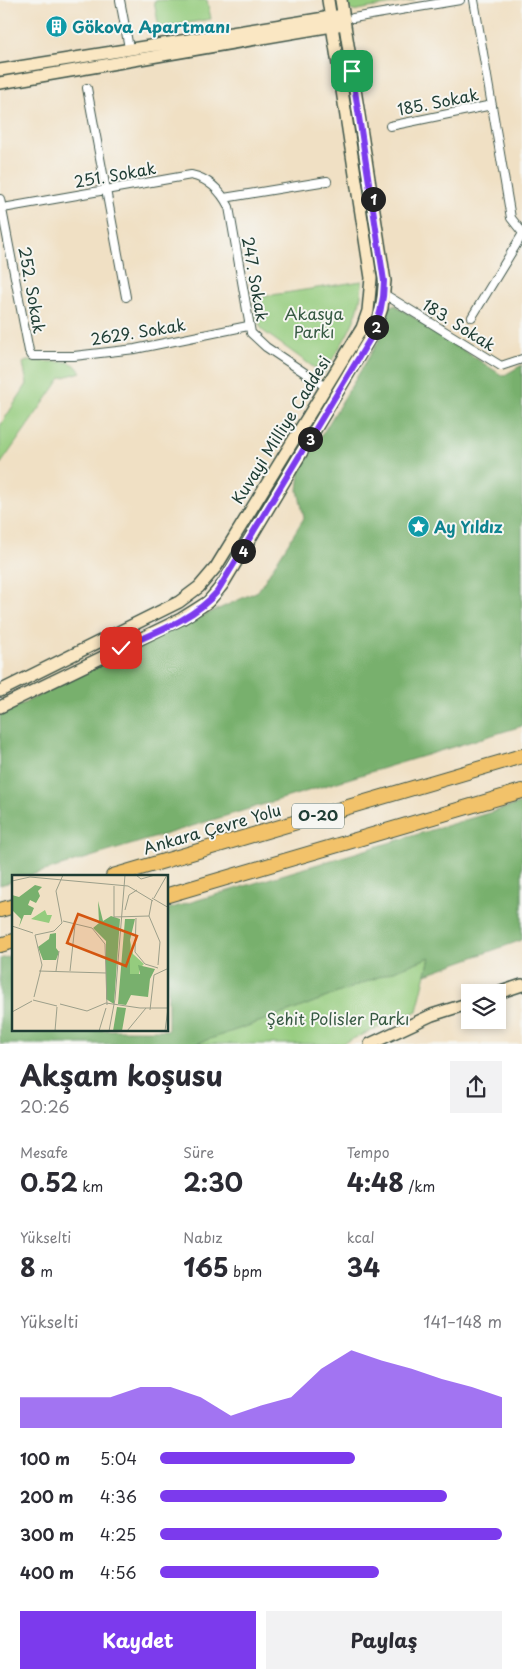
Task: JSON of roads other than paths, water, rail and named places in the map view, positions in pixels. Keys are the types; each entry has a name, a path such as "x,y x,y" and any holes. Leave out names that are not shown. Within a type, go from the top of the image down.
{"highway":[{"name":"Ankara Çevre Yolu","path":"116,875 522,756"},
{"name":"O-20","path":"169,895 522,791"}],"main road":[{"name":"Kuvayi Milliye Caddesi","path":"0,691 97,644 193,593 216,567 362,328 368,311 371,287 328,0"},
{"name":"Kuvayi Milliye Caddesi","path":"0,707 203,606 223,584 370,339 377,323 384,294 377,224 347,19 341,0"},
{"path":"0,70 129,48 347,19"},
{"path":"0,82 331,21"},
{"path":"260,495 272,503"},
{"path":"506,990 522,985"},
{"path":"370,1044 384,1041 432,1015 461,1005"}],"street":[{"path":"120,0 129,48"},
{"path":"347,19 460,0"},
{"path":"472,317 522,234 511,218 474,0"},
{"path":"87,88 126,297"},
{"name":"185. Sokak","path":"390,126 492,105"},
{"name":"251. Sokak","path":"3,208 191,176 211,184 224,198"},
{"path":"224,198 327,181"},
{"name":"247. Sokak","path":"224,198 232,221 248,326 255,339 326,387"},
{"name":"252. Sokak","path":"0,199 29,351 32,356"},
{"name":"183. Sokak","path":"384,294 501,366 522,359"},
{"name":"2629. Sokak","path":"32,356 74,356 135,349 248,326"}],"place":[{"name":"Gökova Apartmanı","path":"56,27"},
{"name":"Ay Yıldız","path":"418,527"}],"park label":[{"name":"Akasya Parkı","path":"314,323"},
{"name":"Şehit Polisler Parkı","path":"338,1019"}]}
